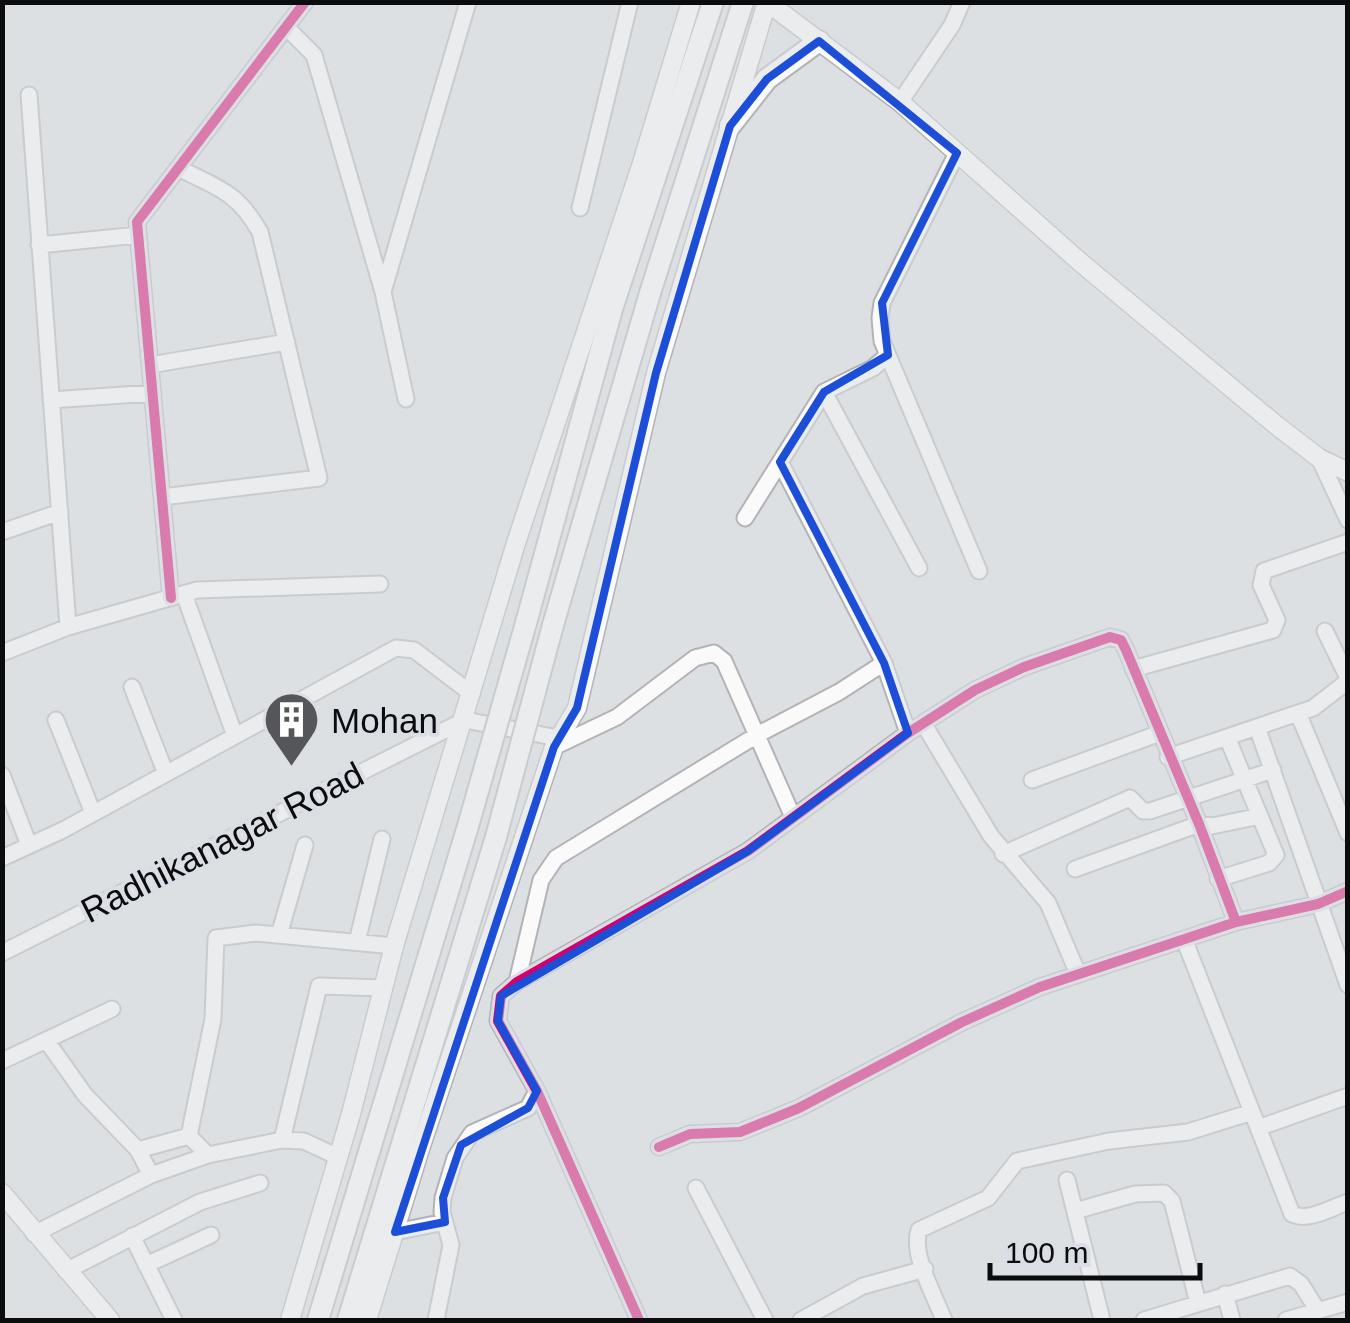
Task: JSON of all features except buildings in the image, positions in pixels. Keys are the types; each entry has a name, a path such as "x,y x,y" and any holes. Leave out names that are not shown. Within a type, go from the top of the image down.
{"highway":[{"path":"318,1320 472,809 612,309 712,2"},
{"path":"348,1320 490,856 650,293 743,2"},
{"path":"730,126 768,79 819,41"}],"main road":[{"path":"290,1320 394,946 516,543 691,2"},
{"path":"367,1320 556,743 577,708 656,372 767,2 900,102 1186,352 1320,458 1348,472"},
{"path":"2,1193 110,1320"}],"street":[{"path":"235,736 178,596 162,497 137,222 305,2"},
{"path":"384,292 468,2"},
{"path":"580,208 630,2"},
{"path":"900,102 952,25 962,2"},
{"path":"286,28 314,55 384,292 406,399"},
{"path":"30,95 68,627"},
{"path":"957,153 882,303 880,318 888,355 979,570"},
{"path":"162,497 319,478 260,232 245,205 180,169"},
{"path":"40,246 138,235"},
{"path":"150,365 287,342"},
{"path":"745,518 824,392 873,368 888,355"},
{"path":"824,392 919,568"},
{"path":"51,400 153,393"},
{"path":"1320,458 1348,520"},
{"path":"780,462 884,663 908,733"},
{"path":"2,532 60,512"},
{"path":"1132,669 1273,630 1276,620 1261,585 1264,571 1348,542"},
{"path":"2,653 68,627 197,590 380,584"},
{"path":"1168,756 1298,713 1328,699 1348,680 1326,631"},
{"path":"640,1320 537,1090 498,1021 501,996 517,982 748,851 908,733 976,690 1100,638 1120,640 1236,922"},
{"path":"2,858 93,813 396,648 414,650 472,694"},
{"path":"464,720 556,743 617,717 664,680 706,653 714,653 724,662 793,817"},
{"path":"517,982 541,880 556,858 884,663"},
{"path":"132,687 166,774"},
{"path":"1298,713 1348,833"},
{"path":"56,720 93,813"},
{"name":"Radhikanagar Road","path":"2,952 464,720"},
{"path":"924,723 1003,854 1048,903 1078,974"},
{"path":"1257,726 1348,986"},
{"path":"1032,780 1160,733"},
{"path":"1218,879 1275,859 1227,736"},
{"path":"1003,854 1130,798 1143,811 1150,811 1273,770"},
{"path":"2,775 30,845"},
{"path":"1075,870 1198,824 1212,826 1260,816"},
{"path":"357,942 382,839"},
{"path":"279,936 304,845"},
{"path":"659,1147 690,1134 740,1132 799,1108 986,1010 1078,974 1236,922 1318,904 1348,891"},
{"path":"189,1136 213,1019 216,938 256,933 394,946"},
{"path":"1184,939 1292,1214 1301,1218 1311,1216 1348,1202"},
{"path":"282,1140 320,986 384,988"},
{"path":"2,1060 112,1009"},
{"path":"46,1040 86,1095 138,1150 151,1175"},
{"path":"436,1320 451,1244 443,1198 461,1145 472,1133 528,1108 537,1090"},
{"path":"1258,1128 1348,1096"},
{"path":"944,1320 915,1252 919,1230 988,1198 1017,1161 1109,1141 1188,1132 1252,1112"},
{"path":"138,1150 189,1136"},
{"path":"189,1136 208,1156"},
{"path":"34,1234 151,1175 208,1156 282,1140 304,1141 338,1157"},
{"path":"1067,1180 1102,1320"},
{"path":"66,1271 200,1202 260,1183"},
{"path":"696,1188 765,1320"},
{"path":"1075,1211 1135,1194 1164,1193 1172,1200 1198,1303"},
{"path":"394,1232 445,1222"},
{"path":"146,1265 211,1235"},
{"path":"132,1236 174,1320"},
{"path":"800,1320 863,1286 925,1269"},
{"path":"1144,1320 1290,1276 1301,1284 1318,1310"},
{"path":"1225,1294 1232,1320"},
{"path":"1286,1320 1348,1302"}],"highlighted area":[{"path":"819,41 957,153 882,303 888,355 824,392 780,462 884,663 908,733 748,851 501,996 498,1021 537,1091 528,1108 461,1145 443,1198 445,1222 395,1232 554,747 577,708 656,373 730,126 767,79"}],"cycle path":[{"path":"171,598 137,222 305,2"},
{"path":"639,1320 537,1091 498,1021 501,996 517,982 748,851 908,733 975,690 1024,667 1110,637 1121,640 1126,650 1236,922"},
{"path":"659,1147 690,1134 740,1132 799,1108 962,1022 1040,987 1236,922 1318,904 1348,891"}],"place":[{"name":"Mohan","path":"292,769"}]}
